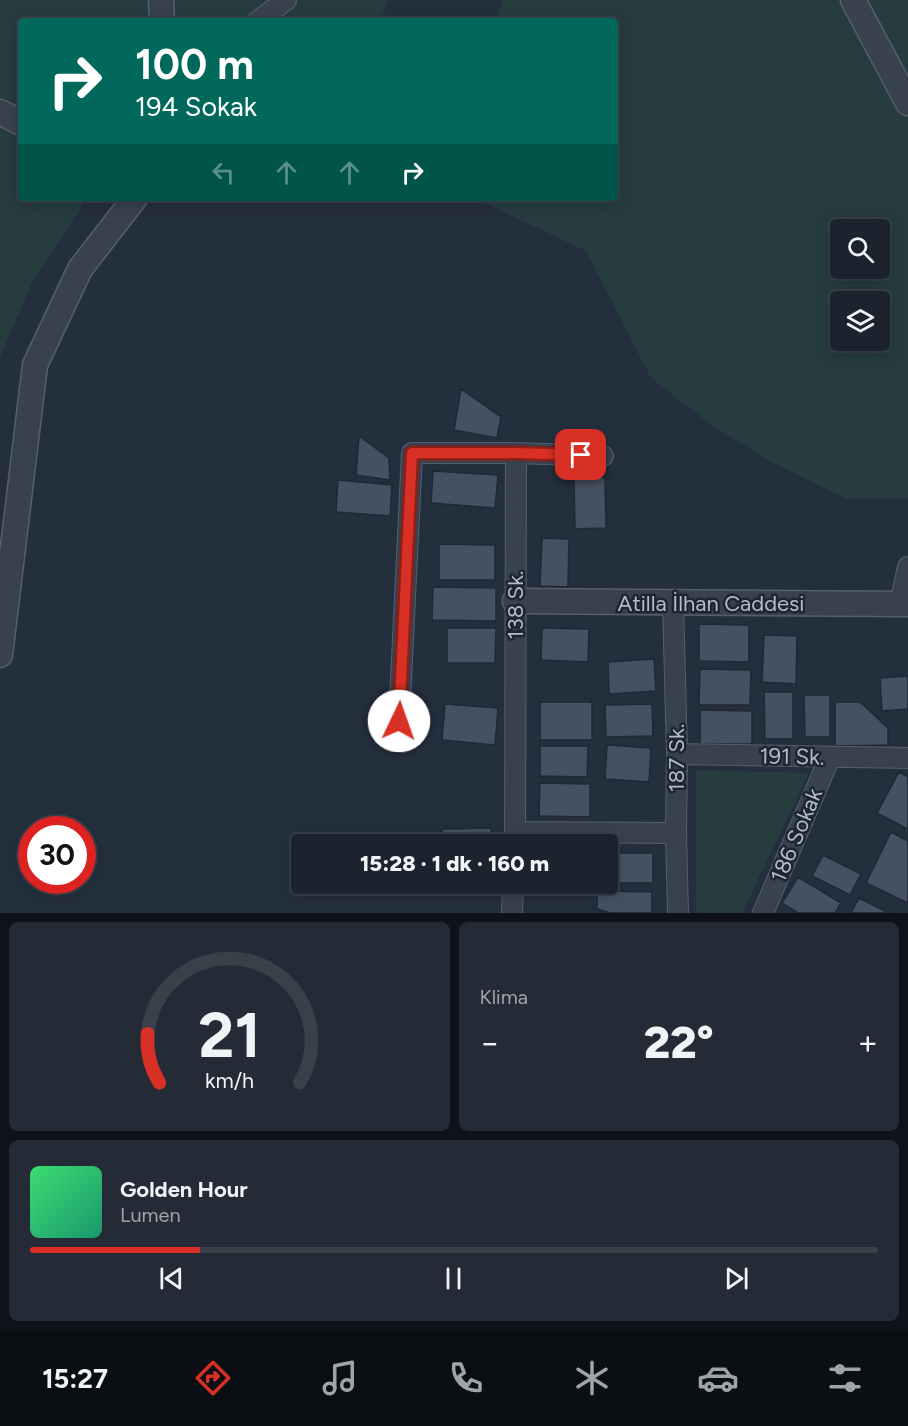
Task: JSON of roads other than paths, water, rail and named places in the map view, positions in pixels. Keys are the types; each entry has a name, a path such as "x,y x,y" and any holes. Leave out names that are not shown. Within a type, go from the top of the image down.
{"street":[{"path":"161,0 162,18"},
{"path":"262,18 286,0"},
{"path":"852,0 908,103"},
{"path":"0,112 18,121"},
{"path":"0,655 35,364 80,269 133,201"},
{"path":"399,721 412,453 603,456"},
{"name":"138 Sk.","path":"515,834 516,453"},
{"path":"904,604 908,567"},
{"name":"Atilla İlhan Caddesi","path":"515,601 904,604"},
{"name":"187 Sk.","path":"673,603 678,913"},
{"name":"191 Sk.","path":"677,754 908,758"},
{"name":"186 Sokak","path":"763,913 830,757"},
{"path":"618,835 676,833"},
{"path":"512,913 513,894"}]}
